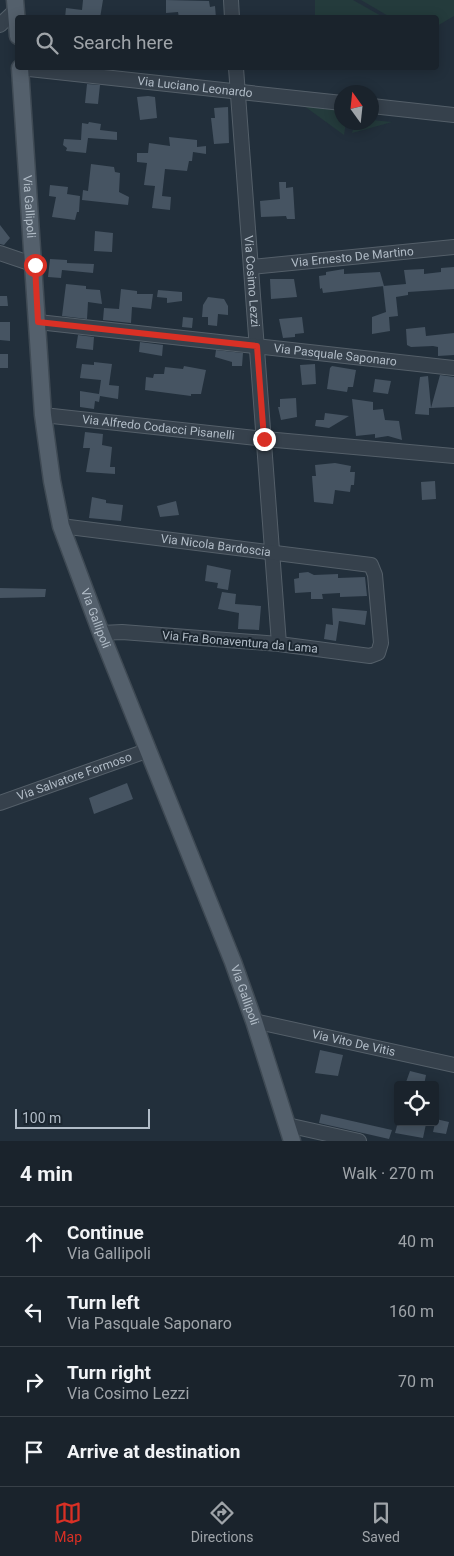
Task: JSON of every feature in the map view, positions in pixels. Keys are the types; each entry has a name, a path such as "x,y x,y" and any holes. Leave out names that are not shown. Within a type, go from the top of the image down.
{"main road":[{"name":"Via Gallipoli","path":"20,70 35,265 43,414 52,481 62,526 101,633 149,750 254,1021 292,1141"}],"street":[{"path":"231,0 232,15"},
{"path":"0,25 15,5"},
{"name":"Via Luciano Leonardo","path":"39,70 334,102"},
{"name":"Via Cosimo Lezzi","path":"236,70 278,644"},
{"path":"379,107 454,115"},
{"name":"Via Ernesto De Martino","path":"252,267 454,247"},
{"path":"0,253 35,265"},
{"name":"Via Pasquale Saponaro","path":"38,322 454,368"},
{"name":"Via Alfredo Codacci Pisanelli","path":"43,414 264,439 454,456"},
{"name":"Via Nicola Bardoscia","path":"62,526 371,566 375,575 381,643 378,653"},
{"name":"Via Fra Bonaventura da Lama","path":"101,633 122,632 278,644 370,656 378,653"},
{"name":"Via Salvatore Formoso","path":"0,803 149,750"},
{"name":"Via Vito De Vitis","path":"254,1021 454,1065"},
{"path":"287,1125 359,1141"}],"green space":[{"path":"315,0 353,0 379,15 315,15"},
{"path":"361,0 454,0 454,16 439,25 439,15 387,15"},
{"path":"296,100 334,108 334,128"},
{"path":"379,121 392,122 379,126"},
{"path":"337,130 345,130 344,135"}],"building":[{"path":"83,0 103,0 100,15 65,15 66,8 82,10"},
{"path":"166,0 209,1 210,7 215,6 216,15 178,15 178,12 166,13"},
{"path":"87,84 100,85 98,104 85,103"},
{"path":"137,97 155,97 157,118 140,120"},
{"path":"228,107 229,143 214,144 211,118 215,118 214,108"},
{"path":"89,122 101,124 100,130 117,132 117,140 88,138 86,153 66,151 67,148 63,145 64,139 81,140 82,123 88,124"},
{"path":"169,137 197,140 197,147 206,146 206,154 193,152 192,161 189,161 187,171 165,169 162,196 171,197 170,210 152,208 155,186 144,185 147,163 137,162 137,153 148,153 149,143 170,146"},
{"path":"91,164 114,167 115,172 120,173 119,192 129,197 128,205 82,200 83,190 88,191"},
{"path":"279,182 286,182 286,188 293,187 295,219 287,219 286,216 261,217 260,201 280,199"},
{"path":"50,185 68,187 67,194 80,196 79,212 77,212 75,220 52,217 56,197 49,196"},
{"path":"0,225 10,238 4,245 0,244"},
{"path":"95,231 113,233 112,252 94,251"},
{"path":"50,259 67,260 67,263 94,264 93,273 62,270 61,278 48,277"},
{"path":"454,267 454,289 408,292 408,295 396,297 398,316 389,317 390,331 372,334 372,317 386,312 383,286 406,284 404,270 424,269 424,274 441,272 441,268"},
{"path":"344,269 344,274 380,272 384,286 323,293 322,288 320,289 319,276 326,275 326,272"},
{"path":"270,279 294,279 297,297 271,299"},
{"path":"66,284 86,286 86,289 100,290 102,304 88,302 87,319 62,316"},
{"path":"121,289 137,291 137,294 153,294 151,309 132,307 131,323 103,320 104,308 119,309"},
{"path":"158,290 182,292 182,301 167,303 167,298 157,297"},
{"path":"0,296 7,296 8,306 0,306"},
{"path":"208,297 224,299 228,306 228,315 218,314 217,326 208,325 208,317 202,317 203,305"},
{"path":"183,317 193,318 192,328 182,327"},
{"path":"302,317 304,333 295,334 295,337 283,338 279,319"},
{"path":"0,322 10,322 10,341 0,340"},
{"path":"425,327 426,336 454,333 454,355 438,356 438,347 411,347 407,345 406,329"},
{"path":"78,335 94,337 93,350 76,348"},
{"path":"140,342 163,345 162,356 139,352"},
{"path":"216,350 243,353 242,366 232,366 232,362 215,357"},
{"path":"0,354 8,354 8,368 0,368"},
{"path":"94,362 112,364 109,385 119,386 118,399 100,396 99,402 95,401 94,409 80,407 80,391 99,394 101,380 80,378 82,364 94,365"},
{"path":"315,364 316,384 302,385 300,365"},
{"path":"184,366 206,370 201,394 191,394 191,396 145,390 146,377 153,378 154,374 164,374 165,367 183,369"},
{"path":"332,366 356,370 353,387 348,387 347,392 327,389 330,368"},
{"path":"440,375 454,377 454,407 431,408"},
{"path":"428,376 431,408 429,408 429,415 415,414 420,377"},
{"path":"375,379 391,381 388,394 373,392"},
{"path":"296,398 297,417 281,420 278,407 280,407 280,399"},
{"path":"352,399 373,402 373,410 383,409 385,420 399,421 402,440 388,436 375,438 375,434 356,436"},
{"path":"325,413 349,416 329,428 315,426 316,420 324,420"},
{"path":"85,432 103,434 102,445 112,447 110,467 115,467 115,474 86,472 90,448 83,448"},
{"path":"335,463 351,466 350,472 355,472 354,485 351,485 350,492 335,490 333,504 314,502 312,476 316,476 315,465"},
{"path":"435,481 436,499 422,500 421,482"},
{"path":"92,497 106,500 106,503 123,505 121,521 89,518"},
{"path":"176,501 179,515 160,517 157,506"},
{"path":"207,565 231,570 228,590 217,588 218,583 205,581"},
{"path":"308,572 314,575 338,574 338,578 365,577 367,596 340,597 340,593 322,594 323,599 311,599 311,592 295,593 294,579 299,578 299,573"},
{"path":"0,588 46,589 45,597 0,598"},
{"path":"222,592 236,594 235,604 261,606 259,630 238,629 239,613 218,609"},
{"path":"332,608 367,611 365,625 339,621 336,641 324,639 326,624 333,625"},
{"path":"127,783 133,799 94,814 89,798"},
{"path":"320,1050 343,1055 338,1076 315,1073"},
{"path":"410,1071 426,1075 425,1081 406,1081"},
{"path":"321,1114 392,1130 389,1139 319,1123"},
{"path":"439,1120 449,1122 446,1134 433,1132 434,1126 439,1126"},
{"path":"397,1126 426,1126 423,1138 395,1133"}],"route":[{"path":"35,265 38,322 257,346 264,439"}]}
